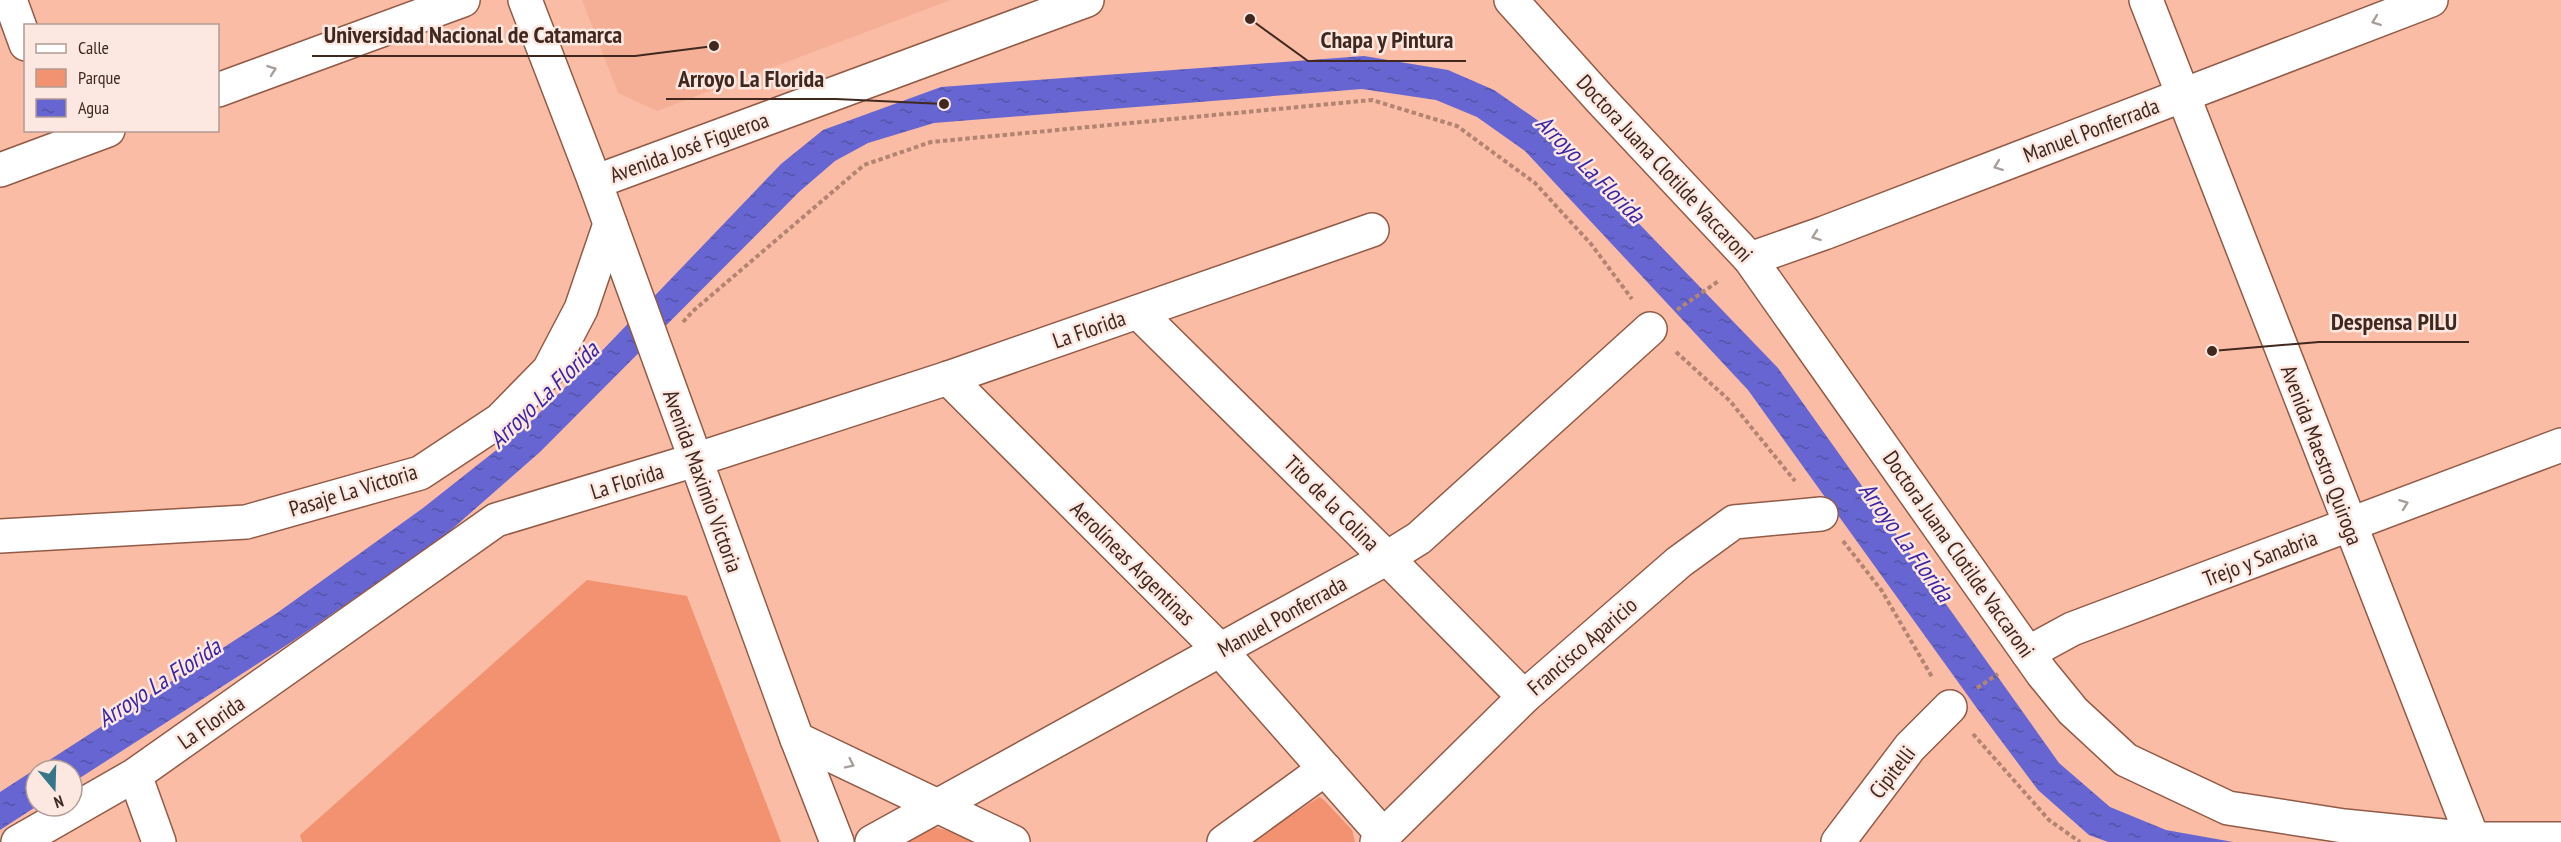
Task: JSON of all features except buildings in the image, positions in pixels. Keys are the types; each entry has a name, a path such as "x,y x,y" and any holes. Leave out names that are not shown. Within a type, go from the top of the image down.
{"street":[{"path":"10,0 24,38"},
{"path":"219,90 463,0"},
{"name":"Avenida Maximio Victoria","path":"525,0 595,182 797,739 837,842"},
{"name":"Avenida José Figueroa","path":"595,182 1087,0"},
{"name":"Doctora Juana Clotilde Vaccaroni","path":"1511,0 1750,259 2028,653 2073,711 2127,759 2228,808 2344,826 2473,840 2561,839"},
{"name":"Avenida Maestro Quiroga","path":"2146,0 2473,840"},
{"name":"Manuel Ponferrada","path":"1750,259 1824,233 2431,0"},
{"path":"0,170 60,139 97,132"},
{"name":"Pasaje La Victoria","path":"0,536 246,522 420,473 500,420 549,370 581,309 610,224"},
{"name":"La Florida","path":"18,842 135,776 496,520 695,460 948,378 1372,230"},
{"name":"Tito de la Colina","path":"1138,312 1524,697"},
{"name":"Manuel Ponferrada","path":"872,842 939,807 1387,558 1419,538 1650,329"},
{"name":"Aerolíneas Argentinas","path":"948,378 1220,650 1325,769 1380,839"},
{"name":"Trejo y Sanabria","path":"2028,653 2072,629 2561,445"},
{"name":"Francisco Aparicio","path":"1380,839 1524,697 1679,562 1734,522 1821,514"},
{"name":"Cipitelli","path":"1838,842 1910,747 1950,707"},
{"path":"797,739 1013,842"},
{"path":"1224,842 1325,769"},
{"path":"135,776 159,842"}],"path":[{"path":"657,354 693,311 864,165 931,142 1372,100 1457,126 1535,183 1591,244 1625,288 1650,329 1730,401 1882,591 1950,707 2049,820 2080,842"},
{"path":"1650,329 1750,259"},
{"path":"1950,707 2028,653"}],"shaded area":[{"path":"582,0 951,0 657,111 618,93"}],"green space":[{"path":"587,580 687,596 781,842 302,842 300,835"},
{"path":"1319,797 1352,830 1355,842 1251,842"},
{"path":"934,827 960,834 974,842 903,842 906,837"}],"water":[{"path":"1364,56 1448,70 1494,90 1543,124 1778,368 2059,763 2110,807 2166,830 2233,842 2108,842 2089,835 2038,790 1748,390 1525,151 1477,117 1436,100 1362,89 934,123 868,143 835,161 799,192 540,452 443,537 293,641 84,775 84,758 53,758 277,613 423,508 523,429 596,357 781,164 823,130 941,87"},
{"path":"24,776 24,814 0,830 0,792"}],"place":[{"name":"Chapa y Pintura","path":"1250,19"},
{"name":"Universidad Nacional de Catamarca","path":"714,46"},
{"name":"Arroyo La Florida","path":"944,104"},
{"name":"Despensa PILU","path":"2212,351"}]}
